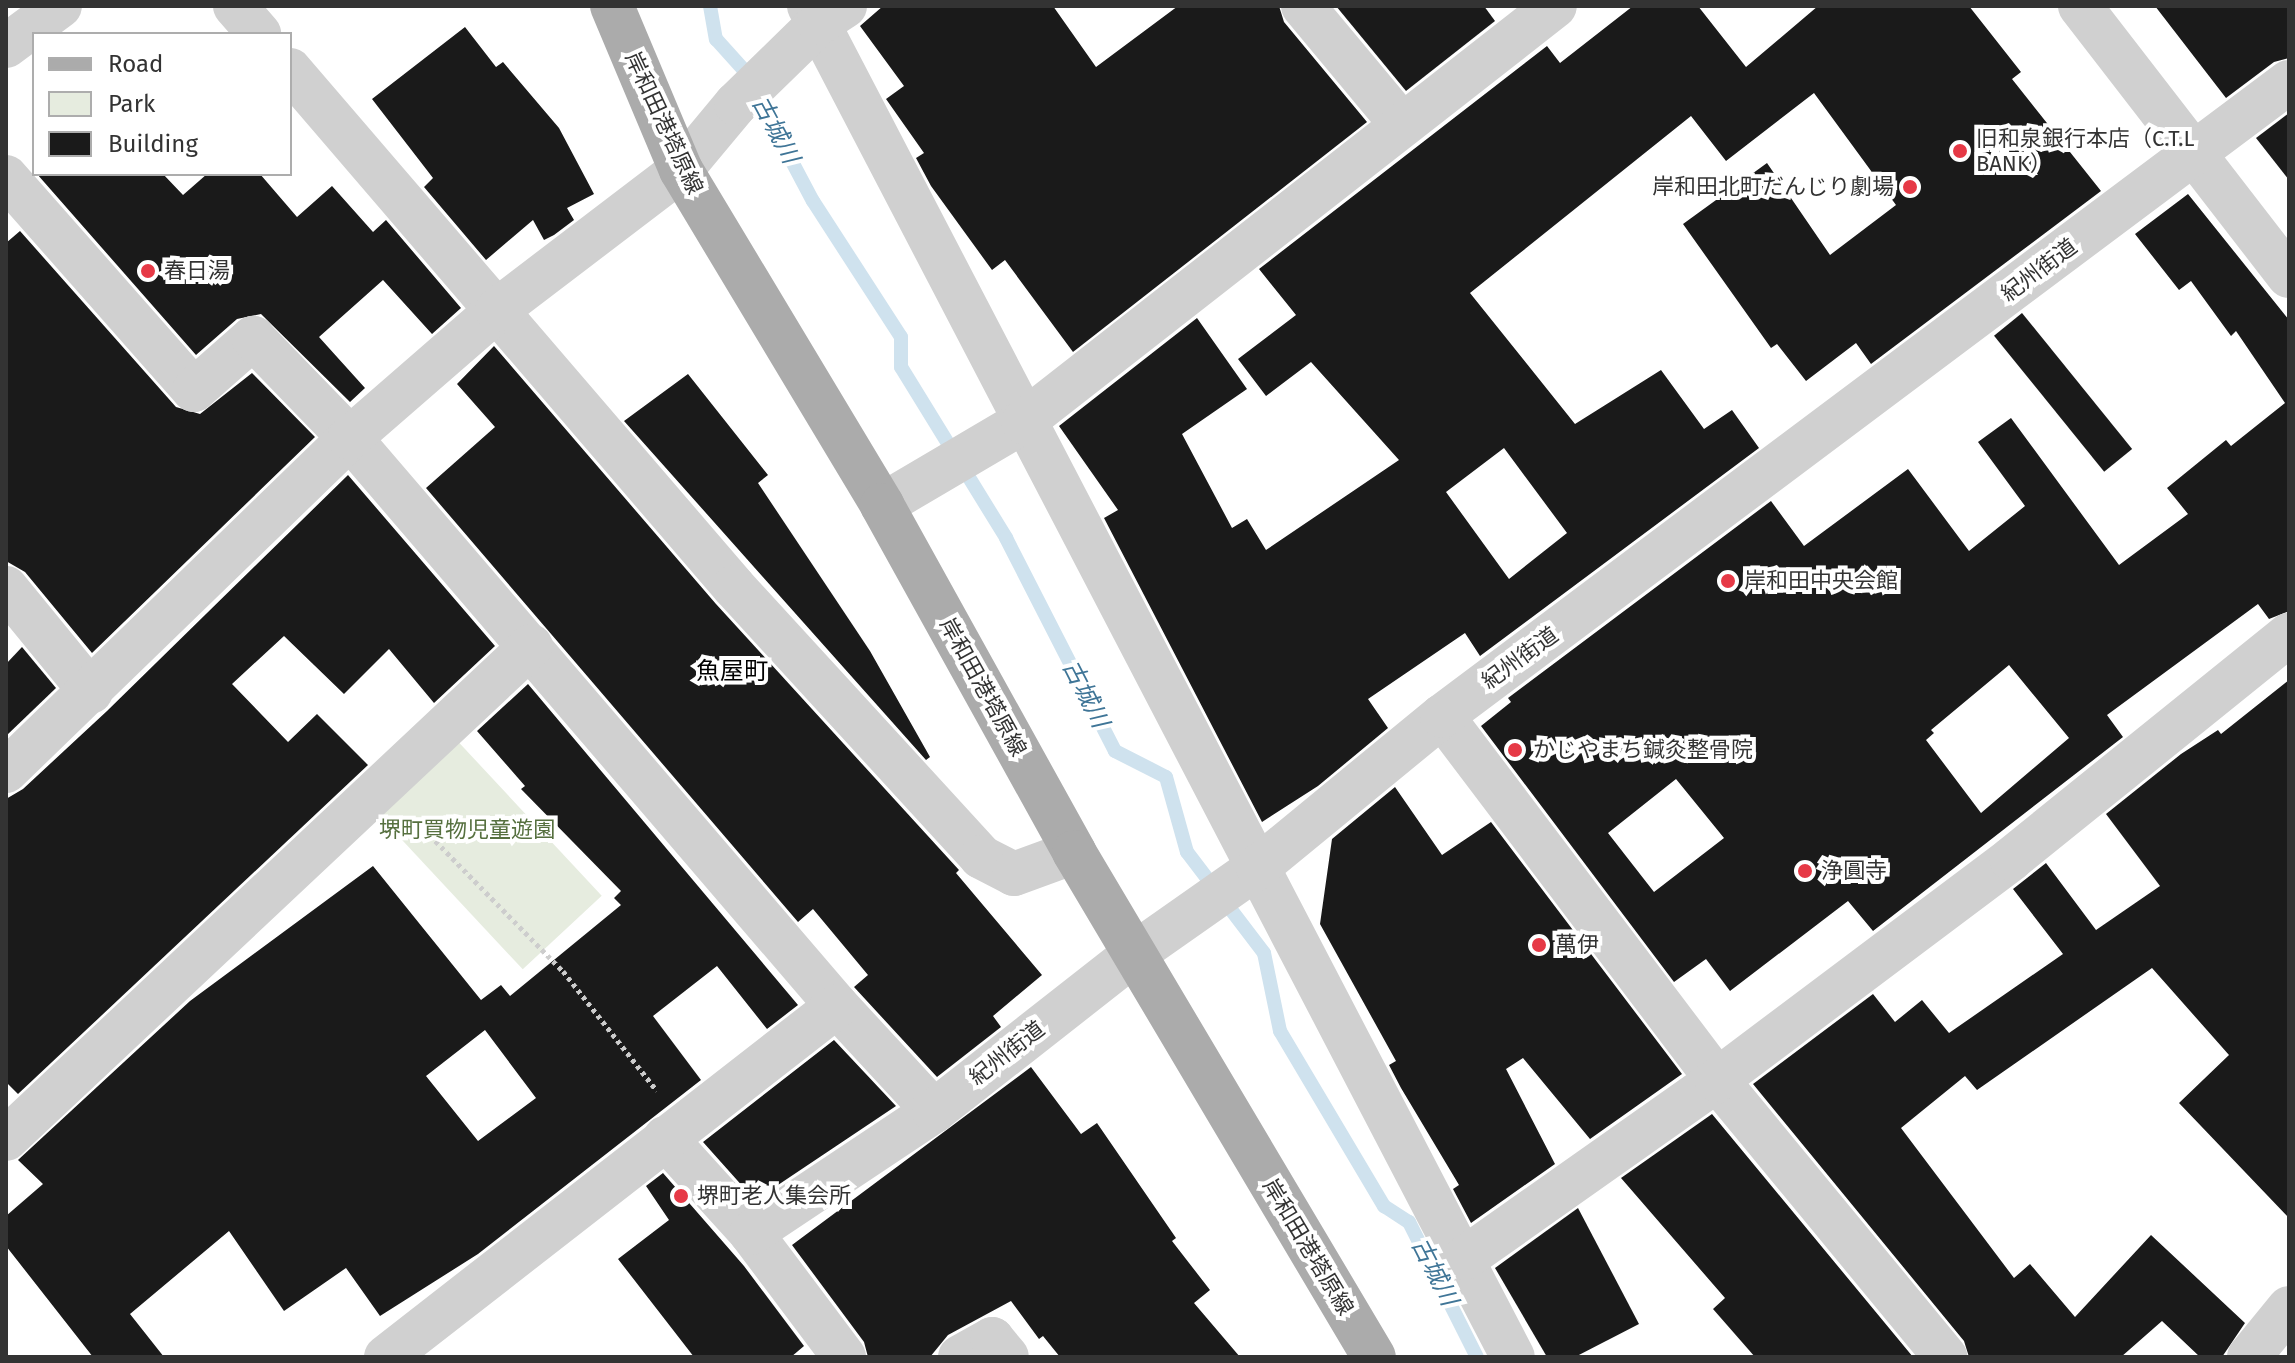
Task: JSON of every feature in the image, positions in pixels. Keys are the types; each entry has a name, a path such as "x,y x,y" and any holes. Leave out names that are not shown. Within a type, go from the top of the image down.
{"main road":[{"name":"岸和田港塔原線","path":"612,6 681,170 882,505 1074,852 1374,1357"}],"street":[{"path":"6,46 60,6"},
{"path":"235,6 257,32"},
{"path":"1303,6 1402,125"},
{"path":"882,505 1023,422 1555,6"},
{"path":"2080,6 2289,276"},
{"path":"6,771 350,438 497,310 681,170 736,104 772,74 824,12 1023,422 1232,886 1465,1258 1513,1357"},
{"path":"292,72 734,587 981,857 1014,874 1074,852"},
{"name":"紀州街道","path":"751,1233 934,1111 1134,954 1232,886 1442,716 2289,82"},
{"path":"6,177 194,390 253,338 350,438 837,1006 934,1111"},
{"path":"6,588 91,692"},
{"path":"1465,1258 1717,1080 2011,859 2289,635"},
{"path":"6,1139 531,646"},
{"path":"1442,716 1717,1080 1945,1357"},
{"path":"386,1357 837,1006"},
{"path":"674,1131 841,1356"},
{"path":"2249,1357 2289,1308"},
{"path":"960,1357 992,1339 1007,1357"}],"path":[{"path":"381,786 563,971 674,1131"}],"green space":[{"name":"堺町買物児童遊園","path":"451,734 602,896 523,969 372,808"}],"building":[{"path":"883,6 1053,6 1096,67 1178,6 1279,6 1284,22 1367,122 1073,352 1005,260 992,270 931,186 916,158 924,153 886,99 904,86 860,26"},
{"path":"1336,6 1484,6 1495,21 1406,91"},
{"path":"1633,6 1698,6 1746,67 1818,6 1969,6 2021,72 2012,79 2101,191 1871,364 1856,343 1806,381 1777,344 1771,348 1683,224 1767,163 1830,255 1896,205 1814,93 1726,161 1691,116 1470,293 1575,424 1661,370 1704,429 1732,410 1759,448 1480,656 1465,633 1368,699 1388,728 1318,786 1262,822 1104,518 1118,510 1059,426 1197,318 1247,389 1182,434 1232,528 1247,519 1266,550 1399,460 1311,362 1266,396 1238,359 1296,315 1259,269 1547,46 1560,63","holes":["1504,448 1567,533 1509,579 1446,492"]},
{"path":"2155,6 2289,6 2289,58 2274,62 2226,98"},
{"path":"465,27 496,67 503,62 559,128 594,194 567,208 574,220 554,235 544,240 533,220 486,260 424,187 433,178 372,99"},
{"path":"2289,113 2289,180 2256,138"},
{"path":"39,176 165,176 183,195 205,176 262,176 297,217 332,186 373,232 386,220 461,308 432,334 383,280 319,337 365,388 350,402 261,314 237,319 196,355"},
{"path":"2188,194 2289,320 2289,611 2269,619 2258,604 2107,715 2123,737 1873,931 1848,901 1730,991 1706,959 1674,982 1481,726 1511,702 1508,698 1771,501 1804,546 1908,469 1969,551 2025,506 1978,442 2011,418 2119,565 2188,514 2167,488 2226,440 2231,446 2285,403 2236,331 2231,336 2191,281 2179,290 2135,234","holes":["2009,665 2069,738 1981,813 1926,740 1934,733 1931,730","1676,779 1724,838 1654,892 1608,833"]},
{"path":"20,231 176,407 200,414 252,373 315,437 92,653 25,572 6,561 6,243"},
{"path":"2022,313 2132,449 2104,472 1994,336"},
{"path":"494,346 716,604 959,870 956,873 1042,975 993,1016 1001,1027 937,1077 854,987 868,975 813,909 798,922 426,488 495,427 457,384"},
{"path":"688,374 768,475 758,483 870,651 930,757 926,760 624,421"},
{"path":"348,475 495,646 434,703 389,649 344,694 284,636 232,684 288,742 317,714 368,765 18,1094 6,1082 6,799 23,789 107,711"},
{"path":"22,647 56,688 6,736 6,664"},
{"path":"2289,680 2289,1218 2179,1103 2229,1055 2152,968 1977,1090 1965,1076 1901,1128 2014,1278 2030,1264 2075,1317 2151,1235 2245,1323 2222,1357 2200,1357 2162,1321 2121,1357 1969,1357 1964,1341 1753,1084 1873,994 1895,1022 1922,1000 1949,1033 2063,954 2013,889 2046,863 2096,930 2160,886 2106,814 2181,754 2218,730 2221,734"},
{"path":"528,684 798,1005 767,1029 717,966 653,1016 701,1080 478,1254 380,1316 346,1268 284,1311 229,1231 130,1314 164,1357 93,1357 6,1246 6,1216 43,1184 18,1160 190,1001 373,866 481,1000 501,985 510,996 621,905 614,898 621,891 521,789 525,786 477,731","holes":["485,1030 536,1098 478,1141 426,1076"]},
{"path":"1395,787 1442,855 1491,822 1682,1074 1590,1139 1523,1058 1506,1069 1555,1164 1471,1223 1453,1189 1459,1185 1401,1088 1389,1065 1396,1061 1320,924 1332,839"},
{"path":"834,1040 896,1106 775,1187 754,1183 745,1189 703,1142"},
{"path":"1031,1067 1081,1134 1097,1123 1176,1238 1172,1241 1210,1290 1194,1303 1240,1357 1060,1357 1043,1336 1039,1339 1011,1301 948,1335 930,1357 868,1357 864,1342 792,1245"},
{"path":"1712,1114 1913,1357 1755,1357 1713,1309 1725,1298 1621,1178"},
{"path":"663,1173 744,1266 804,1346 791,1357 694,1357 618,1259 669,1220 646,1186"},
{"path":"1578,1208 1639,1324 1575,1357 1547,1357 1495,1268"}],"waterway":[{"name":"古城川","path":"710,6 716,39 743,69 813,201 901,337 901,367 1006,538 1115,751 1166,777 1187,852 1264,953 1280,1031 1384,1206 1409,1222 1477,1357"}],"place":[{"name":"旧和泉銀行本店（C.T.L BANK）","path":"1960,151"},
{"name":"岸和田北町だんじり劇場","path":"1910,187"},
{"name":"春日湯","path":"148,271"},
{"name":"岸和田中央会館","path":"1728,581"},
{"name":"かじやまち鍼灸整骨院","path":"1515,750"},
{"name":"浄圓寺","path":"1805,871"},
{"name":"萬伊","path":"1539,945"},
{"name":"堺町老人集会所","path":"681,1196"}],"district":[{"name":"魚屋町","path":"732,672"}]}
